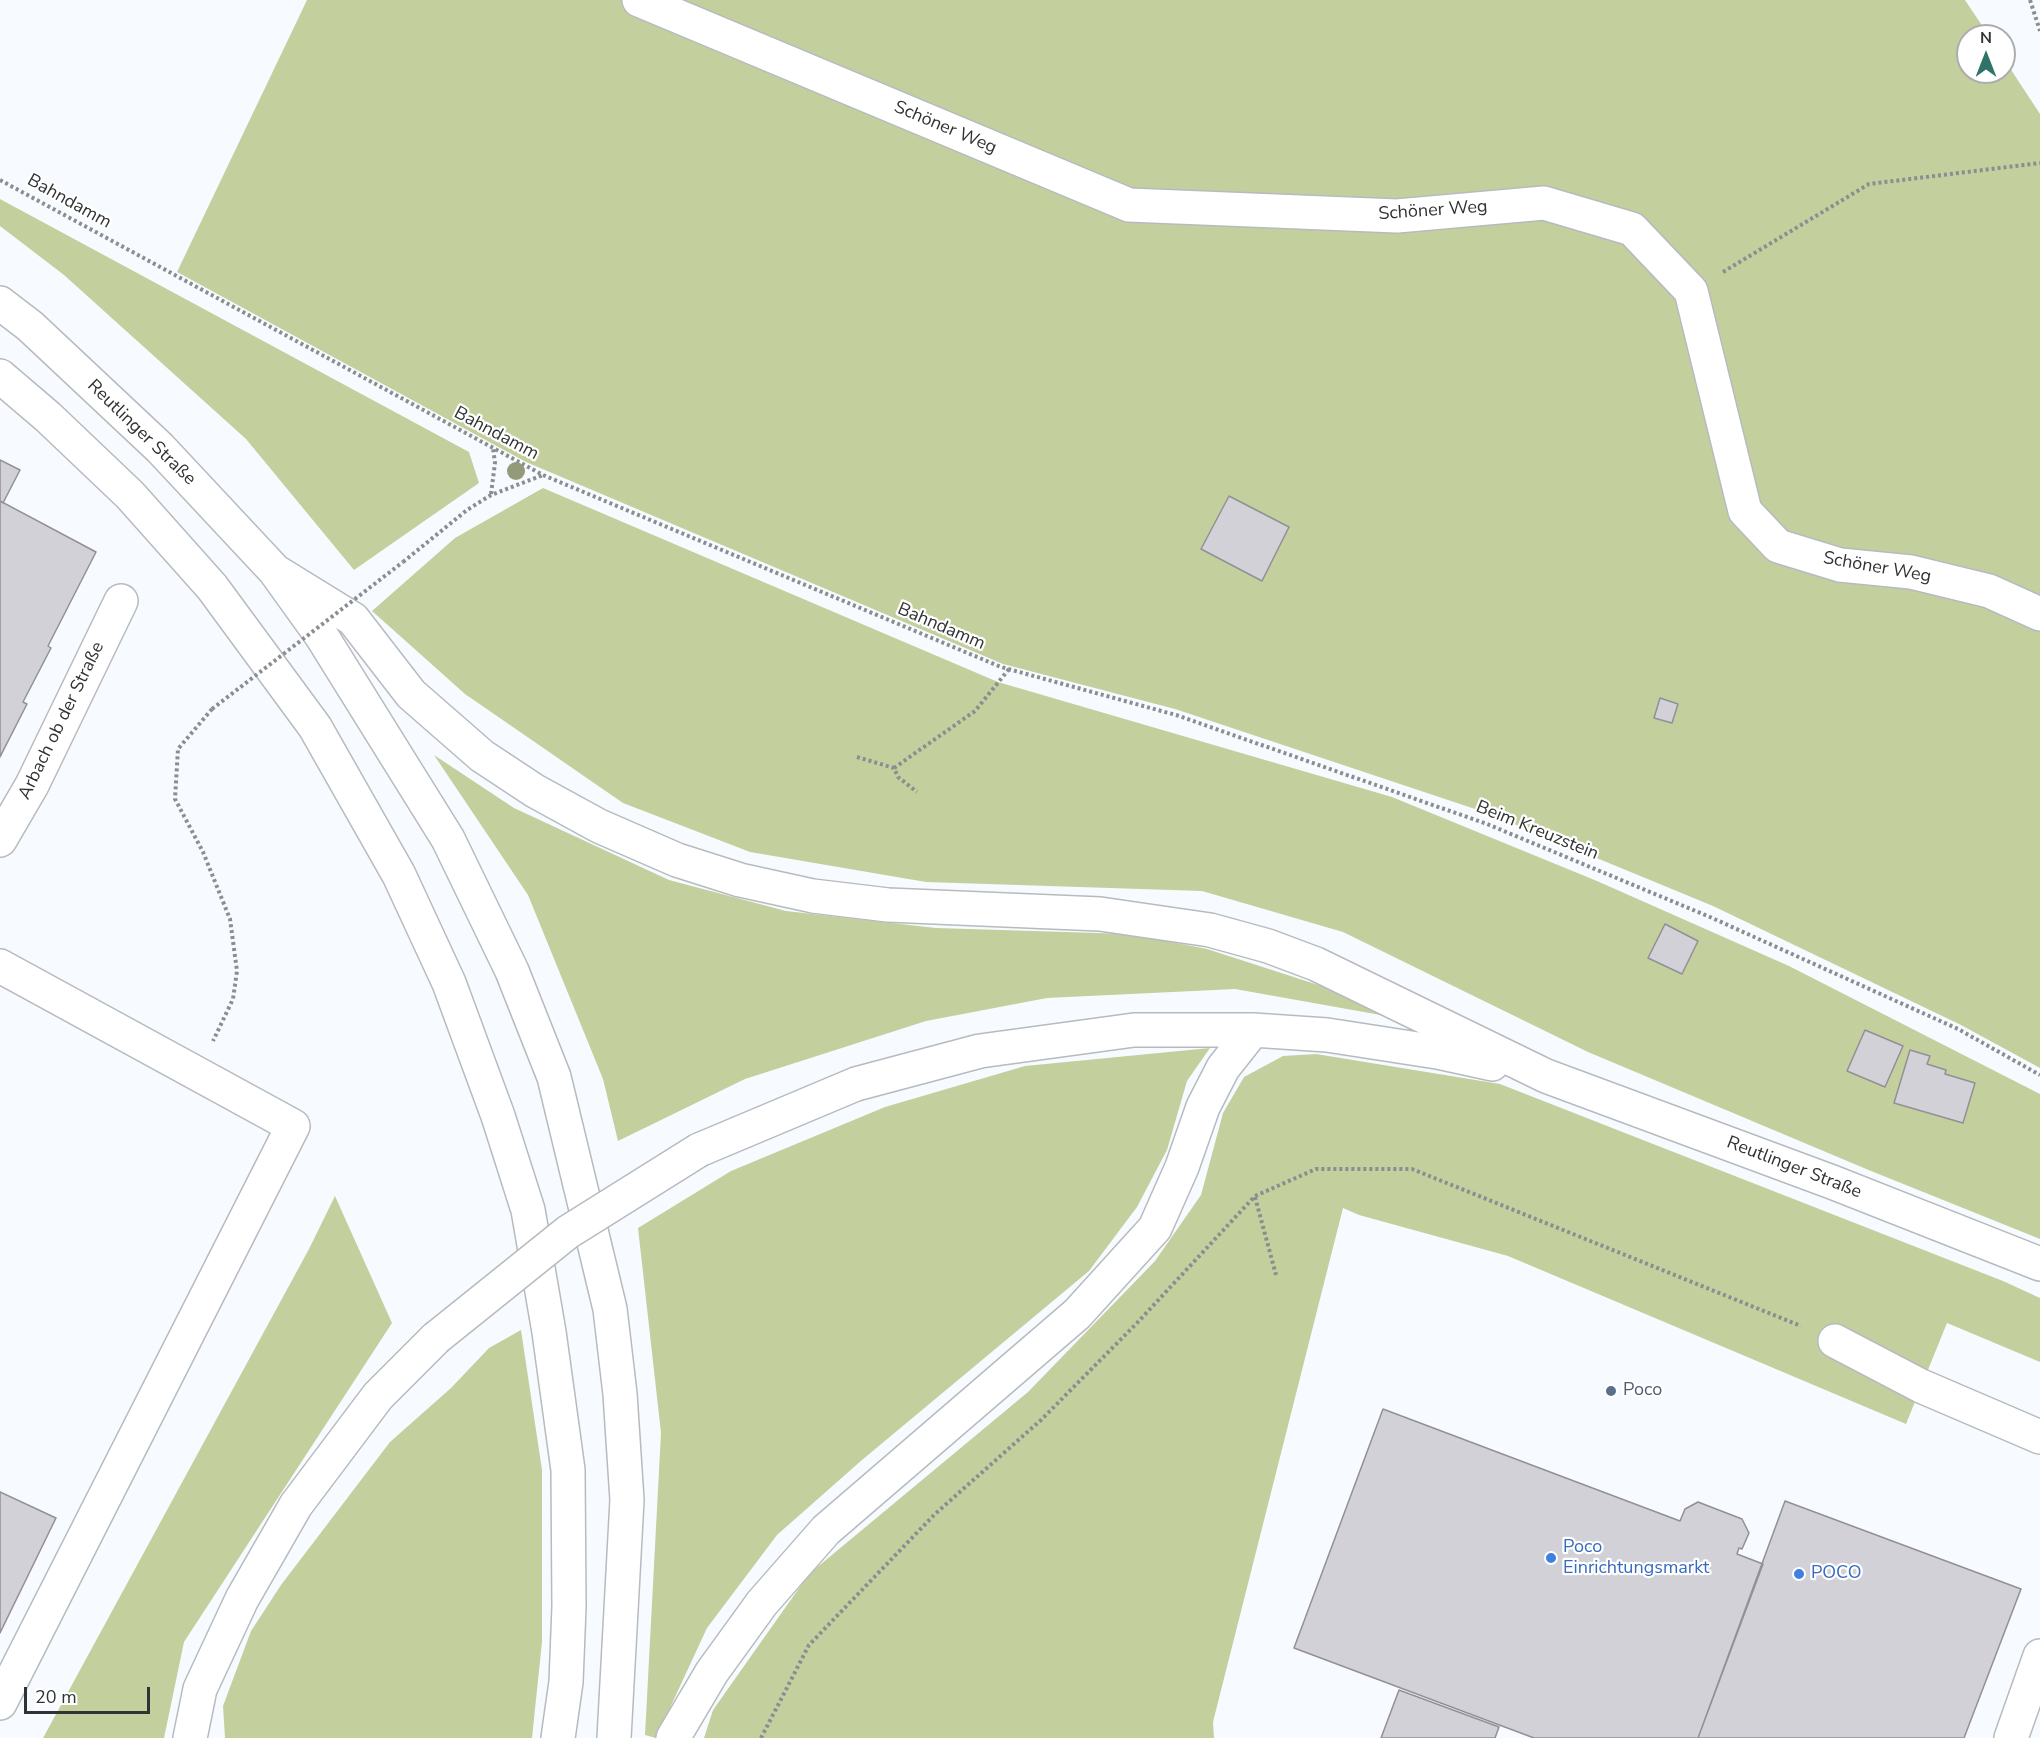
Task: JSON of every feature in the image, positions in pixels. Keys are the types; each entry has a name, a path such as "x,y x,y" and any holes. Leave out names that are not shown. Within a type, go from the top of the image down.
{"main road":[{"name":"Schöner Weg","path":"639,0 1130,205 1397,216 1544,203 1632,229 1691,291 1745,511 1778,546 1840,565 1911,572 1989,591 2040,614"},
{"name":"Reutlinger Straße","path":"0,303 30,326 160,448 275,571"},
{"path":"0,376 48,417 130,495 212,587 315,728 399,874 449,982 498,1116 528,1210 549,1332 568,1470 569,1607 566,1682 558,1738"},
{"path":"275,571 353,620 411,694 482,756 535,791 598,826 677,860 740,880 813,896 910,907 1100,914 1210,930 1268,946 1316,964 1546,1076"},
{"path":"275,571 321,636 448,839 512,971 554,1077 610,1309 620,1394 627,1500 614,1738"},
{"name":"Arbach ob der Straße","path":"0,840 32,785 121,601"},
{"path":"0,966 293,1126 0,1703"},
{"path":"190,1738 200,1689 242,1599 296,1505 378,1396 436,1338 568,1232 699,1150 856,1084 980,1051 1134,1030 1253,1030 1327,1035 1437,1052 1546,1076"},
{"path":"673,1738 712,1672 762,1603 826,1530 1077,1314 1155,1228 1182,1167 1203,1107 1223,1068 1253,1030"},
{"name":"Reutlinger Straße","path":"1546,1076 1821,1178 2040,1264"},
{"path":"1835,1341 1921,1386 2040,1437"},
{"path":"2011,1738 2040,1656"}],"path":[{"path":"2030,0 2040,32"},
{"path":"1691,291 1869,184 2040,163"},
{"name":"Bahndamm","path":"0,180 543,475 1001,667"},
{"path":"491,495 495,463 493,448"},
{"path":"197,1074 233,999 237,971 230,919 203,852 175,799 178,749 212,709 403,562 466,510 491,495 543,475"},
{"name":"Beim Kreuzstein","path":"1001,667 1176,715 1487,824 1710,917 1958,1029 2040,1075"},
{"path":"894,768 975,711 1009,669"},
{"path":"857,757 894,768 898,777 917,792"},
{"path":"761,1738 809,1645 935,1514 1041,1420 1137,1323 1255,1196 1316,1169 1412,1169 1835,1341"},
{"path":"1255,1196 1276,1275"}],"green space":[{"path":"307,0 1965,0 1981,24 1956,24 1956,84 2016,84 2016,77 2040,114 2040,1068 1961,1025 1713,906 1490,814 1175,709 1003,664 526,462 177,272"},
{"path":"0,199 469,452 479,483 354,570 246,439 64,275 0,226"},
{"path":"543,488 998,682 1392,797 1597,881 1789,966 2040,1094 2040,1239 1588,1052 1343,932 1202,891 926,882 750,852 623,803 465,694 372,611 455,538"},
{"path":"434,755 514,808 669,880 786,911 936,928 1131,934 1207,949 1368,1001 1403,1019 1235,989 1047,998 926,1021 745,1079 618,1141 603,1079 528,895"},
{"path":"1210,1048 1187,1081 1167,1150 1137,1207 1089,1271 862,1460 777,1535 707,1628 656,1738 645,1735 661,1433 638,1228 731,1171 885,1107 1025,1066"},
{"path":"1316,1054 1500,1084 2003,1281 2040,1298 2040,1362 1947,1323 1906,1424 1508,1256 1359,1215 1343,1208 1213,1722 1214,1738 704,1738 713,1710 809,1574 1028,1392 1155,1261 1201,1195 1223,1113 1244,1077 1283,1056"},
{"path":"335,1196 392,1323 184,1642 164,1738 43,1738 309,1249"},
{"path":"521,1330 542,1470 542,1642 532,1738 225,1738 223,1706 251,1631 281,1585 390,1442 451,1388 489,1348"}],"building":[{"path":"0,460 20,470 3,503 0,501"},
{"path":"1229,496 1289,527 1262,581 1201,549"},
{"path":"0,501 96,552 48,646 51,648 23,702 27,704 0,757"},
{"path":"1660,698 1678,704 1672,723 1654,718"},
{"path":"1665,924 1698,941 1682,974 1648,958"},
{"path":"1865,1030 1903,1046 1885,1087 1847,1071"},
{"path":"1910,1050 1930,1056 1927,1064 1946,1070 1945,1074 1975,1083 1963,1123 1894,1103"},
{"path":"1383,1409 1680,1521 1685,1509 1698,1502 1742,1519 1749,1533 1742,1549 1739,1548 1737,1554 1763,1564 1698,1738 1534,1738 1294,1648"},
{"path":"0,1492 56,1518 0,1633"},
{"path":"1785,1501 2021,1589 1964,1738 1698,1738"},
{"path":"1399,1690 1499,1727 1495,1738 1381,1738"}],"place":[{"name":"Poco","path":"1611,1391"},
{"name":"Poco Einrichtungsmarkt","path":"1551,1558"},
{"name":"POCO","path":"1799,1574"}]}
